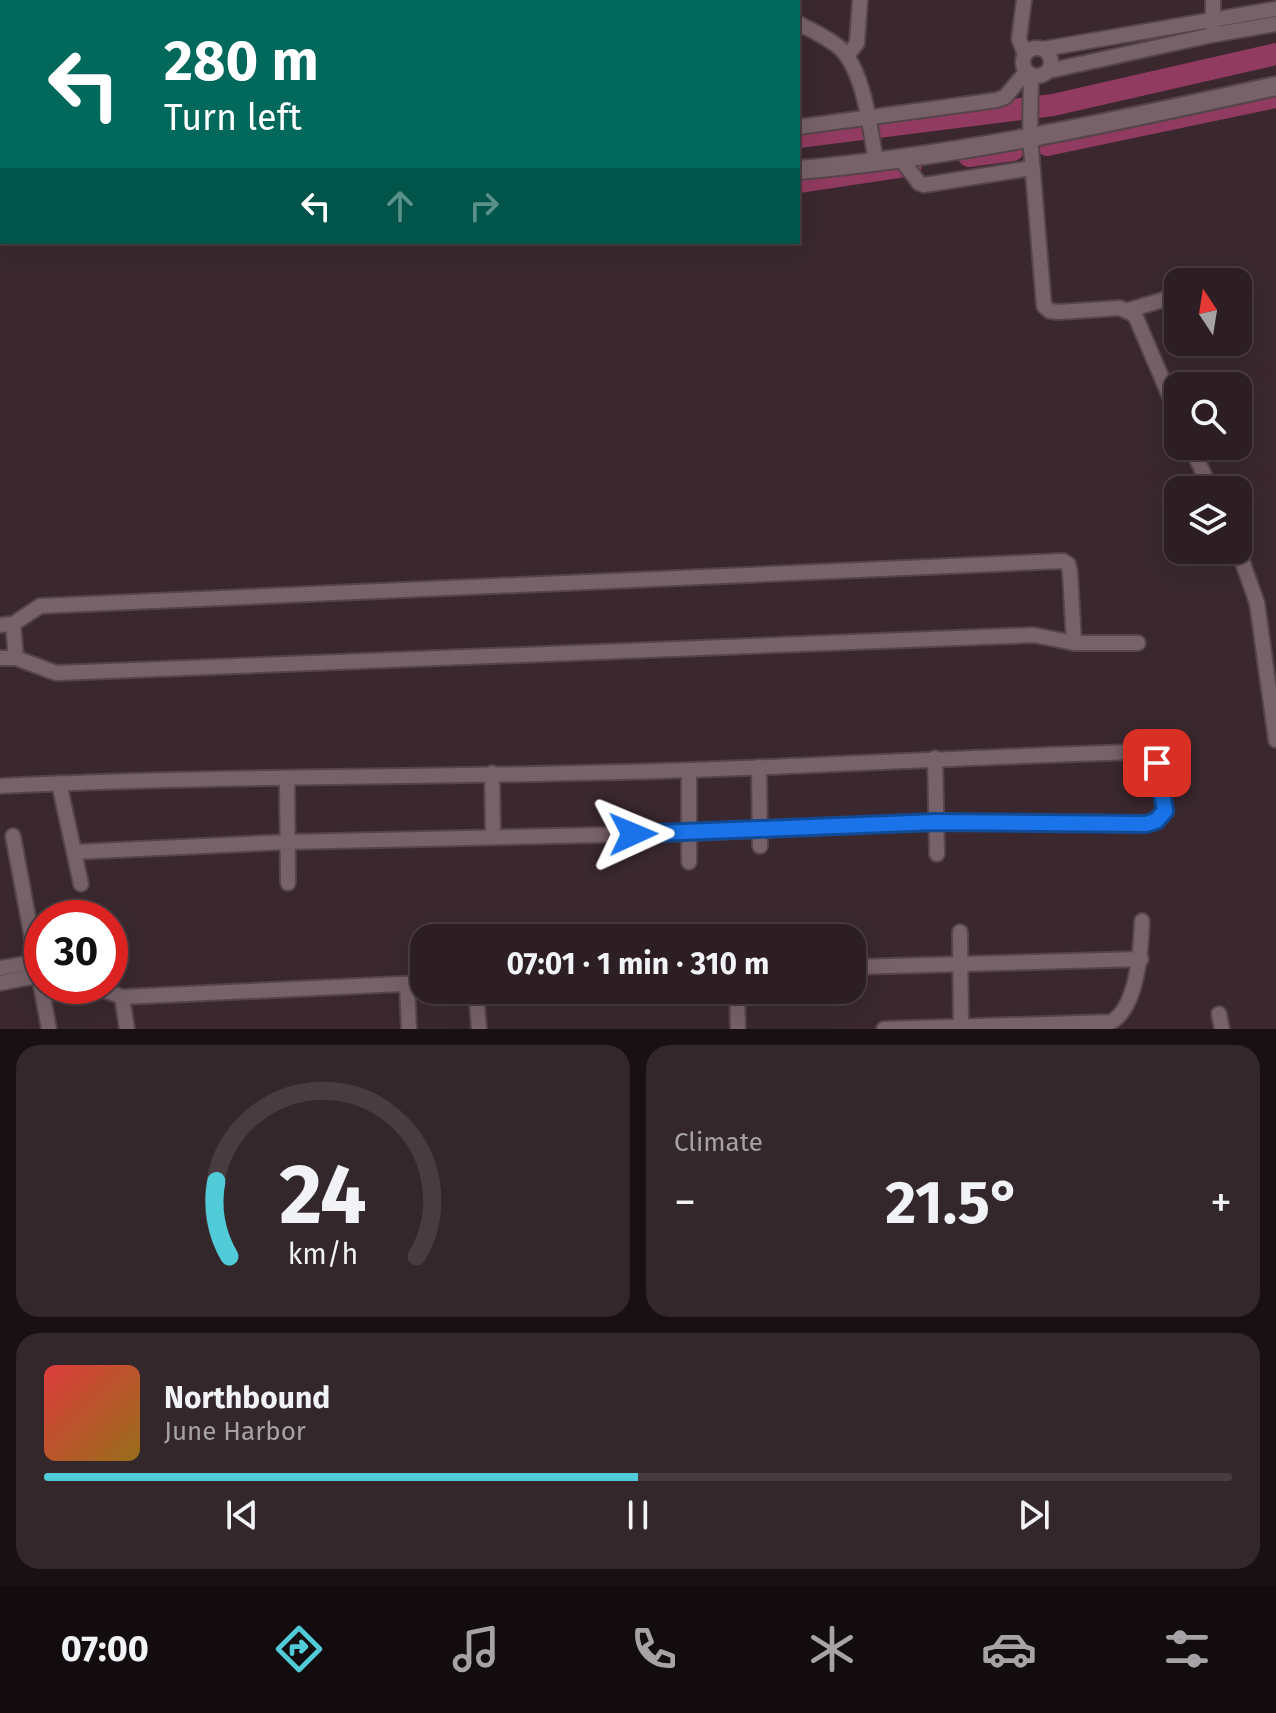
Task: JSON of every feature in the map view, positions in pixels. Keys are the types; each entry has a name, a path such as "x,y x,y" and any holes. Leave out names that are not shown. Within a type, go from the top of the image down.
{"street":[{"path":"847,56 857,43 860,0"},
{"path":"1024,0 1019,39 1025,54 1023,63 1029,73 1032,168 1044,306 1050,311 1059,312 1129,310 1164,300"},
{"path":"1212,35 1213,0"},
{"path":"1025,54 1033,48 1043,49 1276,9"},
{"path":"800,24 831,41 847,56 860,89 874,155"},
{"path":"1029,73 1041,76 1048,71 1276,24"},
{"path":"1043,49 1051,59 1048,71"},
{"path":"800,127 869,123 1001,98 1029,73"},
{"path":"800,170 874,155 905,164 1030,131 1088,128 1276,86"},
{"path":"905,164 919,183 936,185 1032,168"},
{"path":"1129,310 1139,321 1164,382"},
{"path":"16,658 6,624 40,606 1063,561 1068,564 1070,572 1074,643"},
{"path":"1243,564 1257,603 1276,740"},
{"path":"0,658 16,658 56,673 1034,635 1074,643 1138,643"},
{"path":"0,786 689,770 935,758 1146,754 1157,763 1165,811 1156,821 1146,824 936,822 689,833 288,842 74,852"},
{"path":"935,758 937,854"},
{"path":"759,767 760,846"},
{"path":"689,770 689,862"},
{"path":"492,773 493,835"},
{"path":"287,778 288,883"},
{"path":"59,783 81,884"},
{"path":"13,836 25,900"},
{"path":"884,1029 1111,1022 1120,1015 1139,971 1142,921"},
{"path":"960,932 961,1028"},
{"path":"866,966 1141,959"},
{"path":"0,968 24,970"},
{"path":"0,983 24,976"},
{"path":"407,984 409,1029"},
{"path":"128,997 410,984"},
{"path":"45,1004 49,1029"},
{"path":"123,1004 127,1029"},
{"path":"477,1004 479,1029"},
{"path":"737,1004 738,1029"}],"waterway":[{"path":"800,137 1053,105 1276,54"},
{"path":"1047,145 1276,97"},
{"path":"969,156 1013,150"},
{"path":"800,182 911,165"}],"route":[{"path":"633,834 936,822 1146,824 1162,818 1165,811 1157,763"}]}
